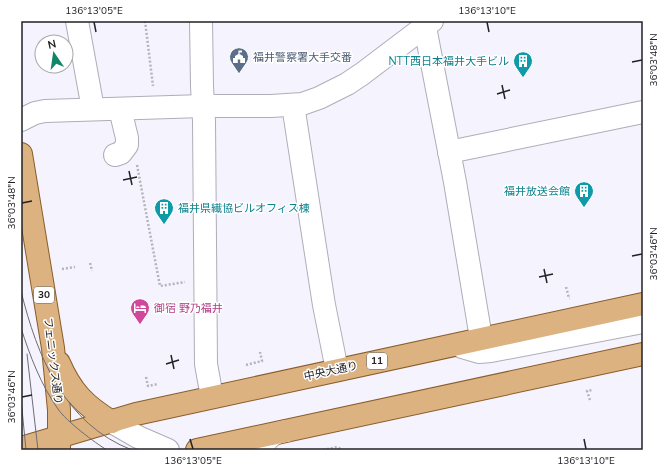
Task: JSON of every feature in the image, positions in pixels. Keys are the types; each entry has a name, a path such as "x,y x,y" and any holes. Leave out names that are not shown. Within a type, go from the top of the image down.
{"main road":[{"name":"フェニックス通り","path":"21,154 53,348 58,395 60,444"},
{"name":"中央大通り","path":"21,448 60,444 112,422 136,414 643,304"},
{"path":"53,348 66,379 75,392 84,402 112,422"},
{"path":"197,450 643,354"}],"street":[{"path":"77,21 93,109"},
{"path":"201,21 204,121 206,364 212,397"},
{"path":"21,120 35,113 45,111 302,104 319,98 347,84 428,24 481,338"},
{"path":"293,105 324,305 338,370"},
{"path":"115,155 121,153 127,146 127,138 120,109"},
{"path":"449,152 643,112"},
{"path":"455,344 479,352 491,351 643,322"},
{"path":"112,422 138,437 168,450"},
{"path":"263,450 266,440 270,436 286,431"}],"path":[{"path":"144,21 155,108"},
{"path":"136,160 160,286 205,278"},
{"path":"90,263 92,271"},
{"path":"58,270 75,267"},
{"path":"566,287 569,298 574,297"},
{"path":"246,365 262,362 260,352"},
{"path":"146,377 148,386 158,384"},
{"path":"590,400 587,391 592,390"},
{"path":"323,450 337,447 343,450"}],"tram line":[{"path":"21,291 36,340 45,363 57,385 71,405 88,423 108,438 132,450"},
{"path":"21,328 36,370 58,409 88,437 107,450"},
{"path":"27,354 38,450"},
{"path":"21,399 26,450"}],"place":[{"name":"福井警察署大手交番","path":"239,74"},
{"name":"NTT西日本福井大手ビル","path":"523,78"},
{"name":"福井放送会館","path":"584,208"},
{"name":"福井県繊協ビルオフィス棟","path":"164,225"},
{"name":"御宿 野乃福井","path":"140,325"}]}
